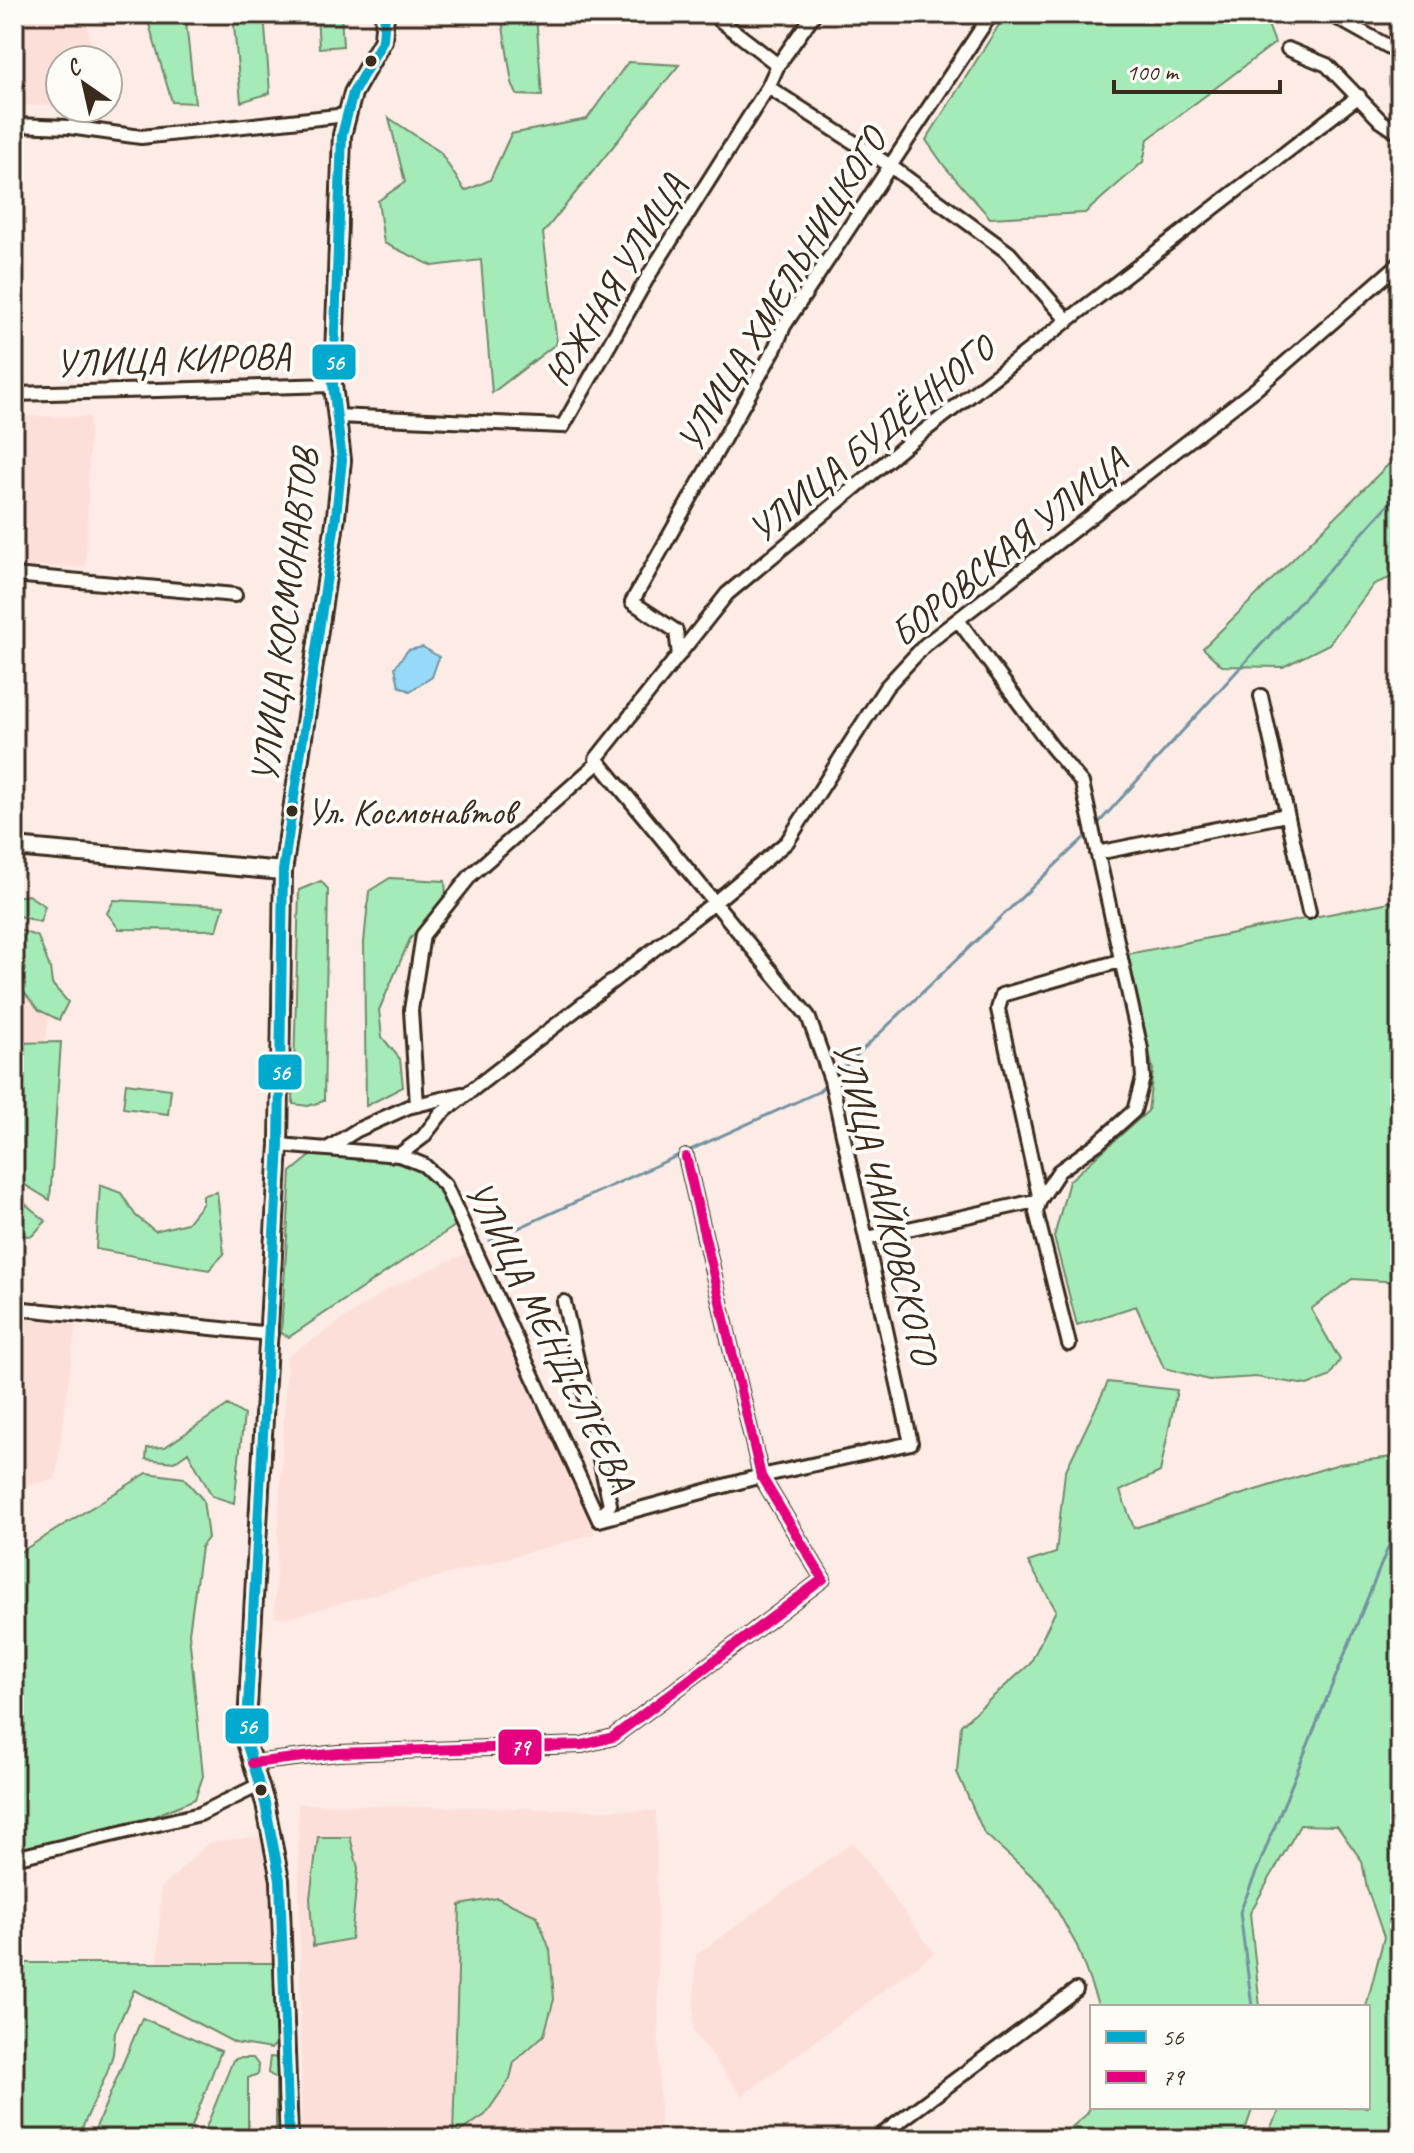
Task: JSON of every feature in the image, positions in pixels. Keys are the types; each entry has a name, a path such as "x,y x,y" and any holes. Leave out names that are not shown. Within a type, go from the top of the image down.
{"street":[{"name":"УЛИЦА КОСМОНАВТОВ","path":"289,2139 280,1880 265,1803 246,1742 271,1334 279,1145 283,871 342,460 333,385 342,135 353,93 383,40 385,14"},
{"path":"712,14 778,65"},
{"name":"ЮЖНАЯ УЛИЦА","path":"337,416 563,426 649,275 768,87 778,65 814,14"},
{"name":"УЛИЦА ХМЕЛЬНИЦКОГО","path":"679,655 676,631 632,602 775,348 784,326 991,14"},
{"path":"1330,14 1400,53"},
{"path":"1288,49 1327,65 1381,121 1400,134"},
{"path":"768,87 889,165 1009,253 1068,321"},
{"name":"УЛИЦА БУДЁННОГО","path":"417,1105 411,1010 423,935 471,875 599,762 596,759 727,594 906,445 1359,96"},
{"path":"14,125 69,127 141,137 347,115"},
{"name":"БОРОВСКАЯ УЛИЦА","path":"399,1155 423,1137 441,1114 715,902 787,842 886,687 925,645 1257,388 1400,263"},
{"name":"УЛИЦА КИРОВА","path":"14,394 333,385"},
{"path":"14,575 235,595"},
{"path":"958,620 1082,783 1141,1049 1143,1078 1134,1111 1098,1143 1059,1171 1036,1212 1069,1344"},
{"path":"1261,696 1309,912"},
{"name":"УЛИЦА ЧАЙКОВСКОГО","path":"599,762 808,1016 831,1080 867,1238 911,1443 761,1476"},
{"path":"1097,853 1286,815"},
{"path":"14,847 283,871"},
{"path":"1040,1200 998,1009 1002,995 1120,961"},
{"name":"БОРОВСКАЯ УЛИЦА","path":"327,1149 357,1130 417,1105 469,1092"},
{"name":"УЛИЦА МЕНДЕЛЕЕВА","path":"423,1137 424,1165"},
{"path":"279,1145 399,1155"},
{"name":"УЛИЦА МЕНДЕЛЕЕВА","path":"399,1155 424,1165 445,1185 599,1520"},
{"path":"252,1763 338,1753 582,1745 613,1737 823,1579 761,1476 686,1157"},
{"path":"867,1238 1040,1200"},
{"name":"УЛИЦА МЕНДЕЛЕЕВА","path":"564,1302 610,1504 599,1520"},
{"path":"14,1308 271,1334"},
{"path":"599,1520 761,1476"},
{"path":"14,1858 200,1814 259,1785"},
{"path":"876,2139 1076,1990"}],"shaded area":[{"path":"14,14 86,14 91,44 44,44 44,105 14,106"},
{"path":"14,416 90,417 86,567 14,566"},
{"path":"14,987 53,991 36,1101 14,1098"},
{"path":"469,1252 595,1534 287,1618 274,1617 287,1357 390,1288"},
{"path":"14,1318 76,1323 56,1479 14,1489"},
{"path":"298,1804 656,1811 660,2139 302,2139"},
{"path":"260,1837 269,1850 276,1963 158,1963 161,1889 209,1842"},
{"path":"853,1842 934,1953 742,2096 693,2031 696,1955"}],"green space":[{"path":"146,14 185,14 195,103 172,102"},
{"path":"233,14 264,14 270,93 241,102"},
{"path":"317,14 341,14 343,46 319,48"},
{"path":"501,14 536,14 542,96 517,95 512,83"},
{"path":"1006,14 1264,14 1275,43 1148,139 1143,162 1085,213 990,218 945,167 926,140"},
{"path":"628,62 679,65 543,233 557,343 492,393 481,260 433,266 384,243 378,201 405,182 389,118 440,152 465,191 490,180 511,134 587,119"},
{"path":"1400,453 1400,574 1374,584 1329,644 1283,667 1222,666 1203,648"},
{"path":"390,878 445,881 446,896 410,939 379,1010 382,1037 400,1059 403,1087 366,1106 364,943 369,891"},
{"path":"321,881 328,889 324,1101 308,1106 293,1104 299,890"},
{"path":"28,895 45,906 40,922 19,916 17,929 38,937 50,968 52,984 68,1002 59,1020 39,1010 14,981 14,897"},
{"path":"114,900 224,906 217,930 119,929 107,913"},
{"path":"1400,900 1400,1282 1352,1279 1311,1309 1340,1360 1329,1377 1307,1385 1256,1377 1209,1380 1164,1368 1136,1306 1077,1325 1054,1237 1069,1181 1148,1111 1153,1070 1128,954"},
{"path":"61,1042 50,1200 22,1183 14,1162 14,1043"},
{"path":"126,1083 171,1089 168,1114 123,1108"},
{"path":"313,1154 383,1160 417,1171 431,1179 440,1191 455,1226 289,1337 281,1333 291,1172"},
{"path":"100,1185 121,1193 136,1216 155,1231 187,1223 203,1203 203,1195 217,1192 224,1254 209,1270 96,1249"},
{"path":"14,1201 23,1202 46,1221 32,1236 14,1235"},
{"path":"1108,1382 1177,1390 1160,1472 1120,1491 1134,1528 1339,1464 1400,1456 1400,2139 1275,2139 1271,2126 1281,2109 1370,2109 1370,2005 1367,2005 1384,1937 1367,1888 1362,1861 1337,1826 1300,1825 1250,1913 1260,2005 1098,2005 1077,1946 1044,1887 984,1833 957,1772 961,1725 1030,1664 1056,1610 1028,1562 1056,1553 1065,1472"},
{"path":"228,1405 244,1415 234,1503 212,1496 188,1452 174,1462 146,1459 147,1448 165,1447"},
{"path":"147,1473 184,1478 203,1500 208,1538 201,1547 189,1633 203,1776 195,1799 121,1830 14,1855 14,1556"},
{"path":"318,1837 350,1837 358,1868 351,1939 313,1946 310,1898"},
{"path":"497,1898 537,1916 550,1950 554,1999 544,2035 514,2062 510,2079 485,2115 453,2136 460,1905"},
{"path":"14,1963 276,1963 277,2042 271,2049 235,2043 134,1990 115,2032 107,2073 77,2139 14,2139"},
{"path":"142,2018 221,2051 187,2139 91,2139"},
{"path":"270,2057 280,2058 280,2139 276,2139 276,2078 268,2073"},
{"path":"253,2058 259,2066 258,2074 248,2078 248,2139 210,2139 203,2135 233,2060"},
{"path":"1090,2107 1252,2109 1242,2139 1058,2139 1087,2114"}],"water":[{"path":"423,647 439,657 432,677 410,691 399,686 395,667 408,650"}],"waterway":[{"path":"1095,827 1400,492"},
{"path":"835,1076 1090,832"},
{"path":"490,1241 818,1092 827,1084"},
{"path":"1252,2005 1240,1912 1400,1518"}],"transit line":[{"name":"56","path":"289,2139 280,1880 265,1803 246,1742 279,1145 283,871 342,460 333,385 342,135 353,93 383,40 385,14"},
{"name":"79","path":"252,1763 338,1753 582,1745 613,1737 823,1579 761,1476 686,1157"}],"place":[{"name":"Ул. Космонавтов","path":"292,811"}]}
